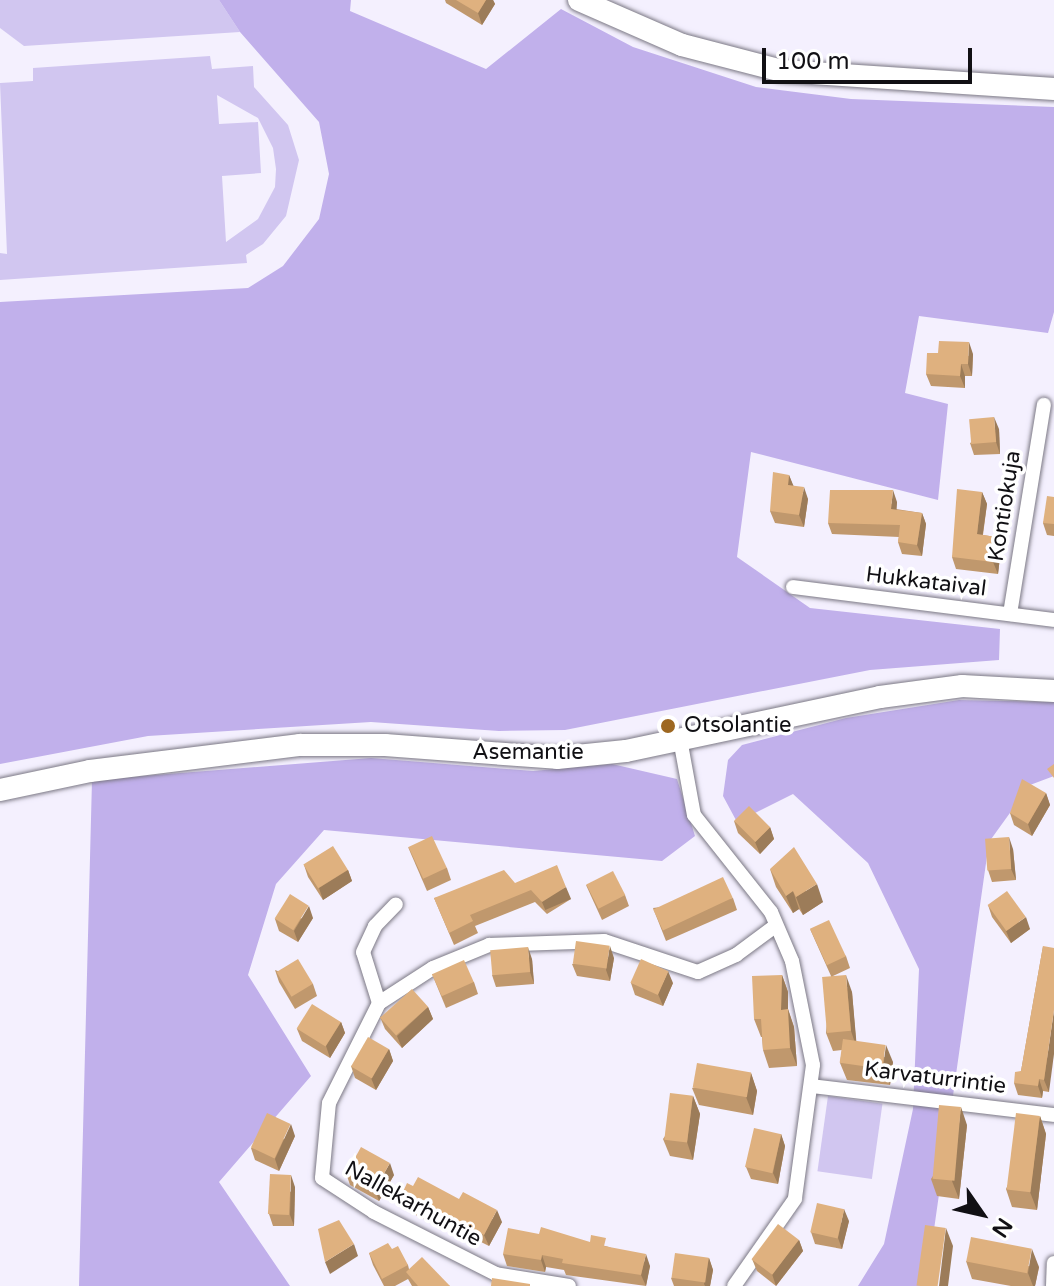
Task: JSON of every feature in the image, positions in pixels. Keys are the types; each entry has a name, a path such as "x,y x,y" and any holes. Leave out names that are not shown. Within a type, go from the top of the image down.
{"main road":[{"path":"579,0 654,35 769,68 869,80 1054,89"},
{"name":"Asemantie","path":"0,790 90,771 300,745 385,745 557,758 680,739 880,697 962,686 1054,691"}],"street":[{"name":"Kontiokuja","path":"1010,614 1044,405"},
{"name":"Hukkataival","path":"793,587 1054,620"},
{"path":"680,739 694,815 771,912 802,990 811,1086 795,1199 734,1286"},
{"path":"396,904 375,926 363,952 379,1003 433,968 489,945 604,941 698,972 736,955 775,926"},
{"name":"Nallekarhuntie","path":"379,1003 329,1103 322,1178 374,1212 496,1274 569,1286"},
{"name":"Karvaturrintie","path":"811,1086 1054,1115"},
{"path":"1053,1286 1054,1263"}],"shaded area":[{"path":"0,0 219,0 240,32 24,46 0,28"},
{"path":"219,0 351,0 350,11 486,69 561,9 633,47 756,87 851,99 1054,107 1054,312 1048,333 919,316 905,393 948,404 938,500 751,452 737,557 810,608 1000,629 999,660 870,670 565,730 499,731 371,722 148,736 0,764 0,302 248,288 283,266 319,219 329,174 319,122 240,32"},
{"path":"210,56 212,69 253,66 254,87 288,125 299,160 286,216 263,244 246,255 247,263 0,280 0,253 7,254 0,83 33,81 33,68","holes":["217,95 258,118 273,148 275,187 258,219 226,242 222,176 261,173 258,122 219,124"]},
{"path":"959,700 1054,702 1054,776 1030,785 989,842 926,1286 858,1286 884,1244 913,1109 919,969 868,863 793,794 737,822 723,796 728,760 742,745 846,718"},
{"path":"371,758 533,771 612,764 677,779 695,836 662,861 324,830 276,884 248,975 311,1076 219,1182 290,1286 79,1286 92,780"},
{"path":"828,1096 882,1104 872,1179 817,1171"}],"building":[{"path":"456,0 486,0 478,13"},
{"path":"939,341 969,342 968,364 961,364 960,376 926,374 927,353 938,353"},
{"path":"994,417 996,442 971,444 969,419"},
{"path":"773,472 789,475 788,485 804,487 799,515 770,511"},
{"path":"957,489 982,492 977,534 996,537 993,562 952,557"},
{"path":"830,490 893,490 891,509 922,513 917,545 898,542 900,525 828,523"},
{"path":"1047,496 1054,497 1054,524 1043,523"},
{"path":"1054,764 1054,778 1047,769"},
{"path":"1022,779 1046,793 1028,824 1010,813"},
{"path":"749,806 770,827 755,842 734,821"},
{"path":"432,836 447,868 423,879 408,847"},
{"path":"1009,837 1011,869 987,871 985,839"},
{"path":"333,846 348,870 318,888 303,865"},
{"path":"794,847 817,884 796,897 793,891 786,896 770,869"},
{"path":"557,865 566,887 542,902 531,890 470,915 473,921 449,933 434,898 504,870 515,883"},
{"path":"613,871 625,895 599,909 586,885"},
{"path":"723,877 733,898 663,930 653,910"},
{"path":"1007,891 1026,917 1006,931 988,905"},
{"path":"290,894 309,906 293,930 275,919"},
{"path":"829,920 846,956 827,965 810,929"},
{"path":"576,941 610,946 606,969 573,964"},
{"path":"1043,946 1054,948 1054,1010 1044,1080 1039,1079 1038,1086 1014,1083 1015,1072 1021,1071"},
{"path":"528,947 530,972 492,975 490,950"},
{"path":"298,959 313,984 292,997 277,972"},
{"path":"641,959 668,971 658,995 630,983"},
{"path":"464,960 474,982 442,996 432,974"},
{"path":"782,975 781,1010 788,1009 790,1048 763,1050 761,1019 754,1019 752,976"},
{"path":"846,975 851,1031 827,1033 822,977"},
{"path":"412,989 428,1007 396,1036 380,1018"},
{"path":"312,1004 341,1022 325,1047 297,1029"},
{"path":"368,1037 389,1049 372,1078 351,1066"},
{"path":"843,1039 886,1045 882,1069 840,1063"},
{"path":"697,1063 751,1073 747,1097 693,1088"},
{"path":"670,1093 693,1096 687,1142 664,1140"},
{"path":"939,1105 961,1107 954,1181 933,1179"},
{"path":"267,1113 291,1124 275,1158 251,1147"},
{"path":"1016,1113 1040,1116 1030,1192 1007,1189"},
{"path":"754,1128 781,1134 772,1173 745,1167"},
{"path":"361,1147 390,1163 375,1189 346,1173"},
{"path":"270,1174 291,1175 289,1215 268,1214"},
{"path":"418,1177 459,1199 463,1192 497,1210 484,1235 470,1227 468,1232 406,1200 402,1194 407,1183 413,1186"},
{"path":"817,1203 844,1209 838,1239 810,1232"},
{"path":"339,1220 354,1244 325,1262 318,1229"},
{"path":"778,1224 799,1240 772,1275 752,1259"},
{"path":"925,1225 946,1228 938,1286 917,1285"},
{"path":"541,1227 590,1242 591,1235 606,1238 604,1246 646,1254 641,1275 562,1263 563,1259 542,1255 541,1260 503,1254 508,1228 539,1234"},
{"path":"971,1237 1032,1249 1027,1273 966,1262"},
{"path":"388,1243 392,1249 398,1246 408,1265 382,1279 369,1253"},
{"path":"675,1253 709,1258 705,1282 672,1278"},
{"path":"422,1257 450,1286 418,1286 406,1272"},
{"path":"492,1278 530,1284 530,1286 491,1286"}],"place":[{"name":"Otsolantie","path":"668,726"}]}
